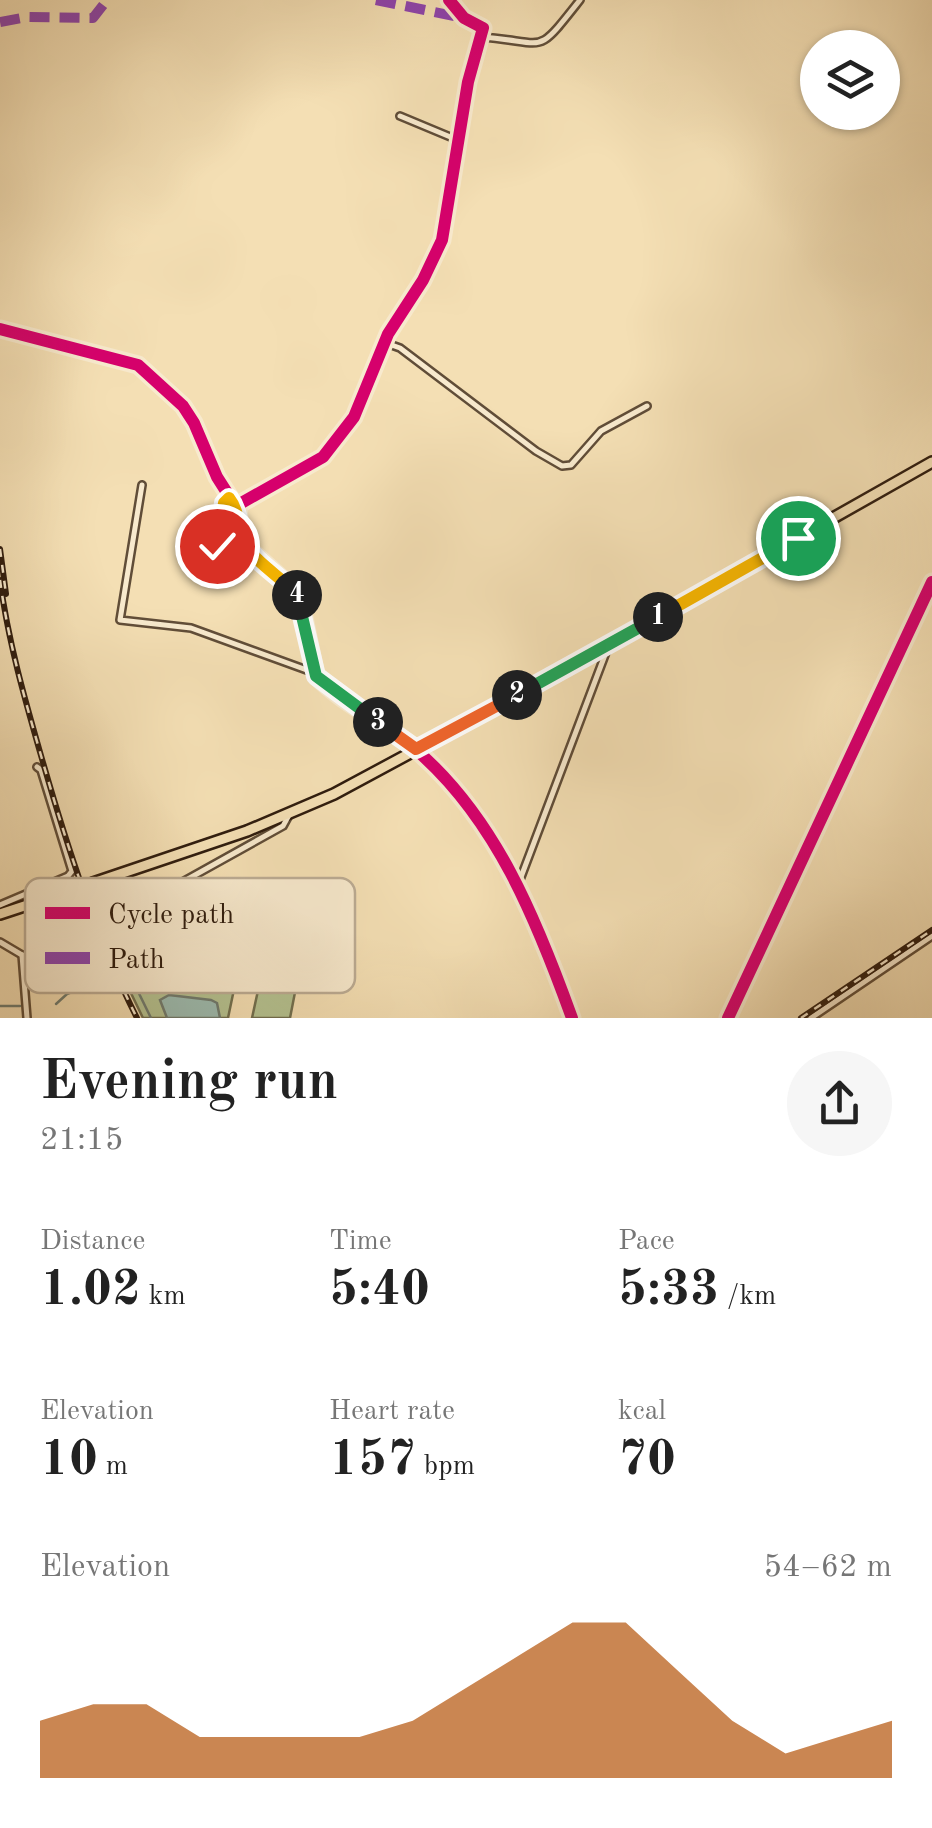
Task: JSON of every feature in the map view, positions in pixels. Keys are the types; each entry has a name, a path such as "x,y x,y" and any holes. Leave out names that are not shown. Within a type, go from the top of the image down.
{"main road":[{"path":"108,878 289,816 609,644 932,462"},
{"path":"0,914 25,906"}],"street":[{"path":"236,506 323,457 354,417 388,334 423,280 442,240 468,82 484,28 458,13 449,0"},
{"path":"482,37 528,45 544,43 580,0"},
{"path":"400,116 460,140"},
{"path":"0,329 144,368 189,414 236,506 249,549 288,584 301,602 315,673 416,749 480,822 539,931 572,1018"},
{"path":"386,342 400,348 536,451 562,466 570,464 600,431 648,406"},
{"path":"142,485 120,620 191,628 315,673"},
{"path":"217,546 224,503 229,498"},
{"path":"728,1018 932,582"},
{"path":"518,887 609,644"},
{"path":"37,767 72,871 57,878"},
{"path":"190,878 283,826 289,816"},
{"path":"0,905 25,893"},
{"path":"811,1018 932,936"},
{"path":"0,942 25,955"},
{"path":"22,954 27,1018"}],"green space":[{"path":"131,993 233,993 228,1018 143,1018"},
{"path":"257,993 295,993 290,1018 252,1018"}],"water":[{"path":"169,995 211,1000 217,1003 220,1018 167,1018 160,1000"}],"waterway":[{"path":"56,1004 70,993"},
{"path":"139,993 151,1018"},
{"path":"0,1006 20,1006"}],"railway":[{"path":"0,549 6,594"},
{"path":"0,580 18,670 80,878"},
{"path":"801,1018 932,930"},
{"path":"125,993 137,1018"}],"marked path":[{"path":"0,22 27,17 93,18 107,0"},
{"path":"376,0 464,18"}],"cycle path":[{"path":"236,506 323,457 354,417 388,334 423,280 442,240 468,82 483,28 464,18 449,0"},
{"path":"0,329 138,365 183,406 217,477 238,510 241,532 249,549 288,584 301,603 316,676 415,749 469,806 511,873 572,1018"},
{"path":"728,1018 932,582"}],"route":[{"path":"217,546 224,503 229,498 236,506 249,549 288,584 301,602 316,676 416,749 798,538"}]}
